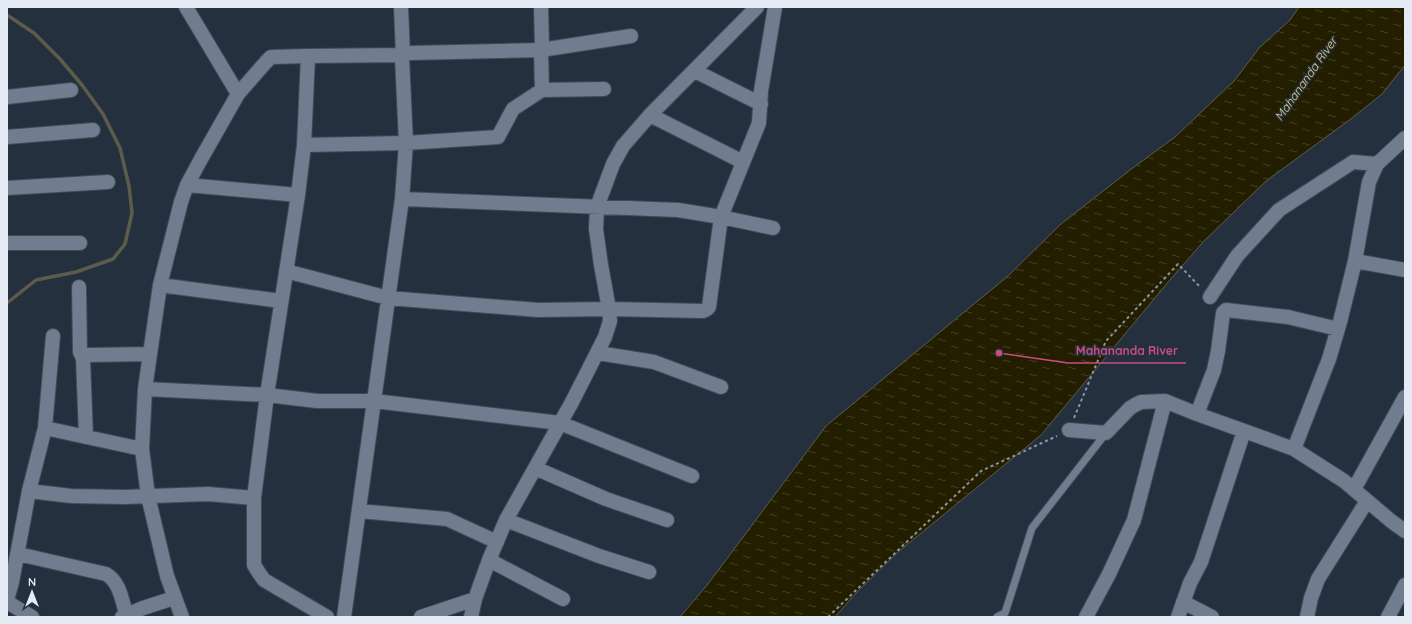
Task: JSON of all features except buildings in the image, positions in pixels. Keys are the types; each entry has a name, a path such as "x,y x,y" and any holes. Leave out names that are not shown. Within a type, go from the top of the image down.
{"street":[{"path":"186,7 238,94"},
{"path":"344,617 402,199 406,143 400,7"},
{"path":"541,7 542,90"},
{"path":"471,617 475,599 489,560 506,520 598,353 605,337 610,321 596,229 597,207 613,164 623,146 650,116 757,7"},
{"path":"286,271 388,298 538,310 707,310 709,306 721,217 759,123 761,91 775,7"},
{"path":"182,617 167,576 148,496 142,449 145,389 160,285 181,202 187,185 238,94 269,59 275,57 403,55 541,50 631,36"},
{"path":"308,56 304,145 298,195 267,395 254,498 254,565 264,580 327,617"},
{"path":"694,71 761,104"},
{"path":"304,145 406,143 498,137 513,108 542,90 604,89"},
{"path":"7,97 71,90"},
{"path":"650,116 743,162"},
{"path":"7,137 93,130"},
{"path":"1294,449 1329,359 1338,329 1355,261 1369,182 1377,164 1405,138"},
{"path":"1210,297 1237,256 1279,210 1353,162 1377,164"},
{"path":"7,188 108,182"},
{"path":"187,185 298,195"},
{"path":"402,199 678,210 773,228"},
{"path":"7,243 80,243"},
{"path":"1355,261 1405,270"},
{"path":"160,285 281,300"},
{"path":"79,287 80,352 83,358 86,437"},
{"path":"1196,414 1214,370 1223,314 1226,310 1288,317 1338,329"},
{"path":"32,617 7,601 18,554 29,491 45,428 53,336"},
{"path":"598,353 654,362 721,387"},
{"path":"83,358 88,355 150,354"},
{"path":"145,389 267,395 317,401 374,400 560,423 692,476"},
{"path":"1354,489 1405,397"},
{"path":"1069,430 1106,433 1130,408 1135,405 1141,402 1165,401 1196,414 1294,449 1344,481 1405,531"},
{"path":"1086,617 1109,574 1134,520 1165,401"},
{"path":"45,428 142,449"},
{"path":"1178,617 1190,583 1201,562 1244,431"},
{"path":"535,468 606,499 667,520"},
{"path":"29,491 71,496 124,497 208,494 254,498"},
{"path":"1307,617 1311,598 1318,579 1367,501"},
{"path":"359,511 447,519 497,542"},
{"path":"506,520 599,556 649,572"},
{"path":"18,554 106,574 115,582 118,588 125,617 144,608 174,598"},
{"path":"489,560 563,599"},
{"path":"1388,617 1405,585"},
{"path":"421,617 475,599"},
{"path":"1183,602 1212,617"}],"lane":[{"path":"997,617 1005,613 1032,528 1106,433"}],"path":[{"path":"828,617 982,471 1069,430 1106,341 1178,264 1210,297"}],"water":[{"path":"1299,7 1405,7 1405,65 1382,94 1266,181 1203,242 1041,435 898,552 857,592 835,617 680,617 708,584 826,426 1008,276 1061,224 1175,137 1234,81 1260,47 1290,20"}],"waterway":[{"path":"7,15 34,33 60,59 82,85 103,114 120,148 129,186 132,213 125,244 113,259 76,272 36,280 7,303"}],"place":[{"name":"Mahananda River","path":"999,353"}]}
